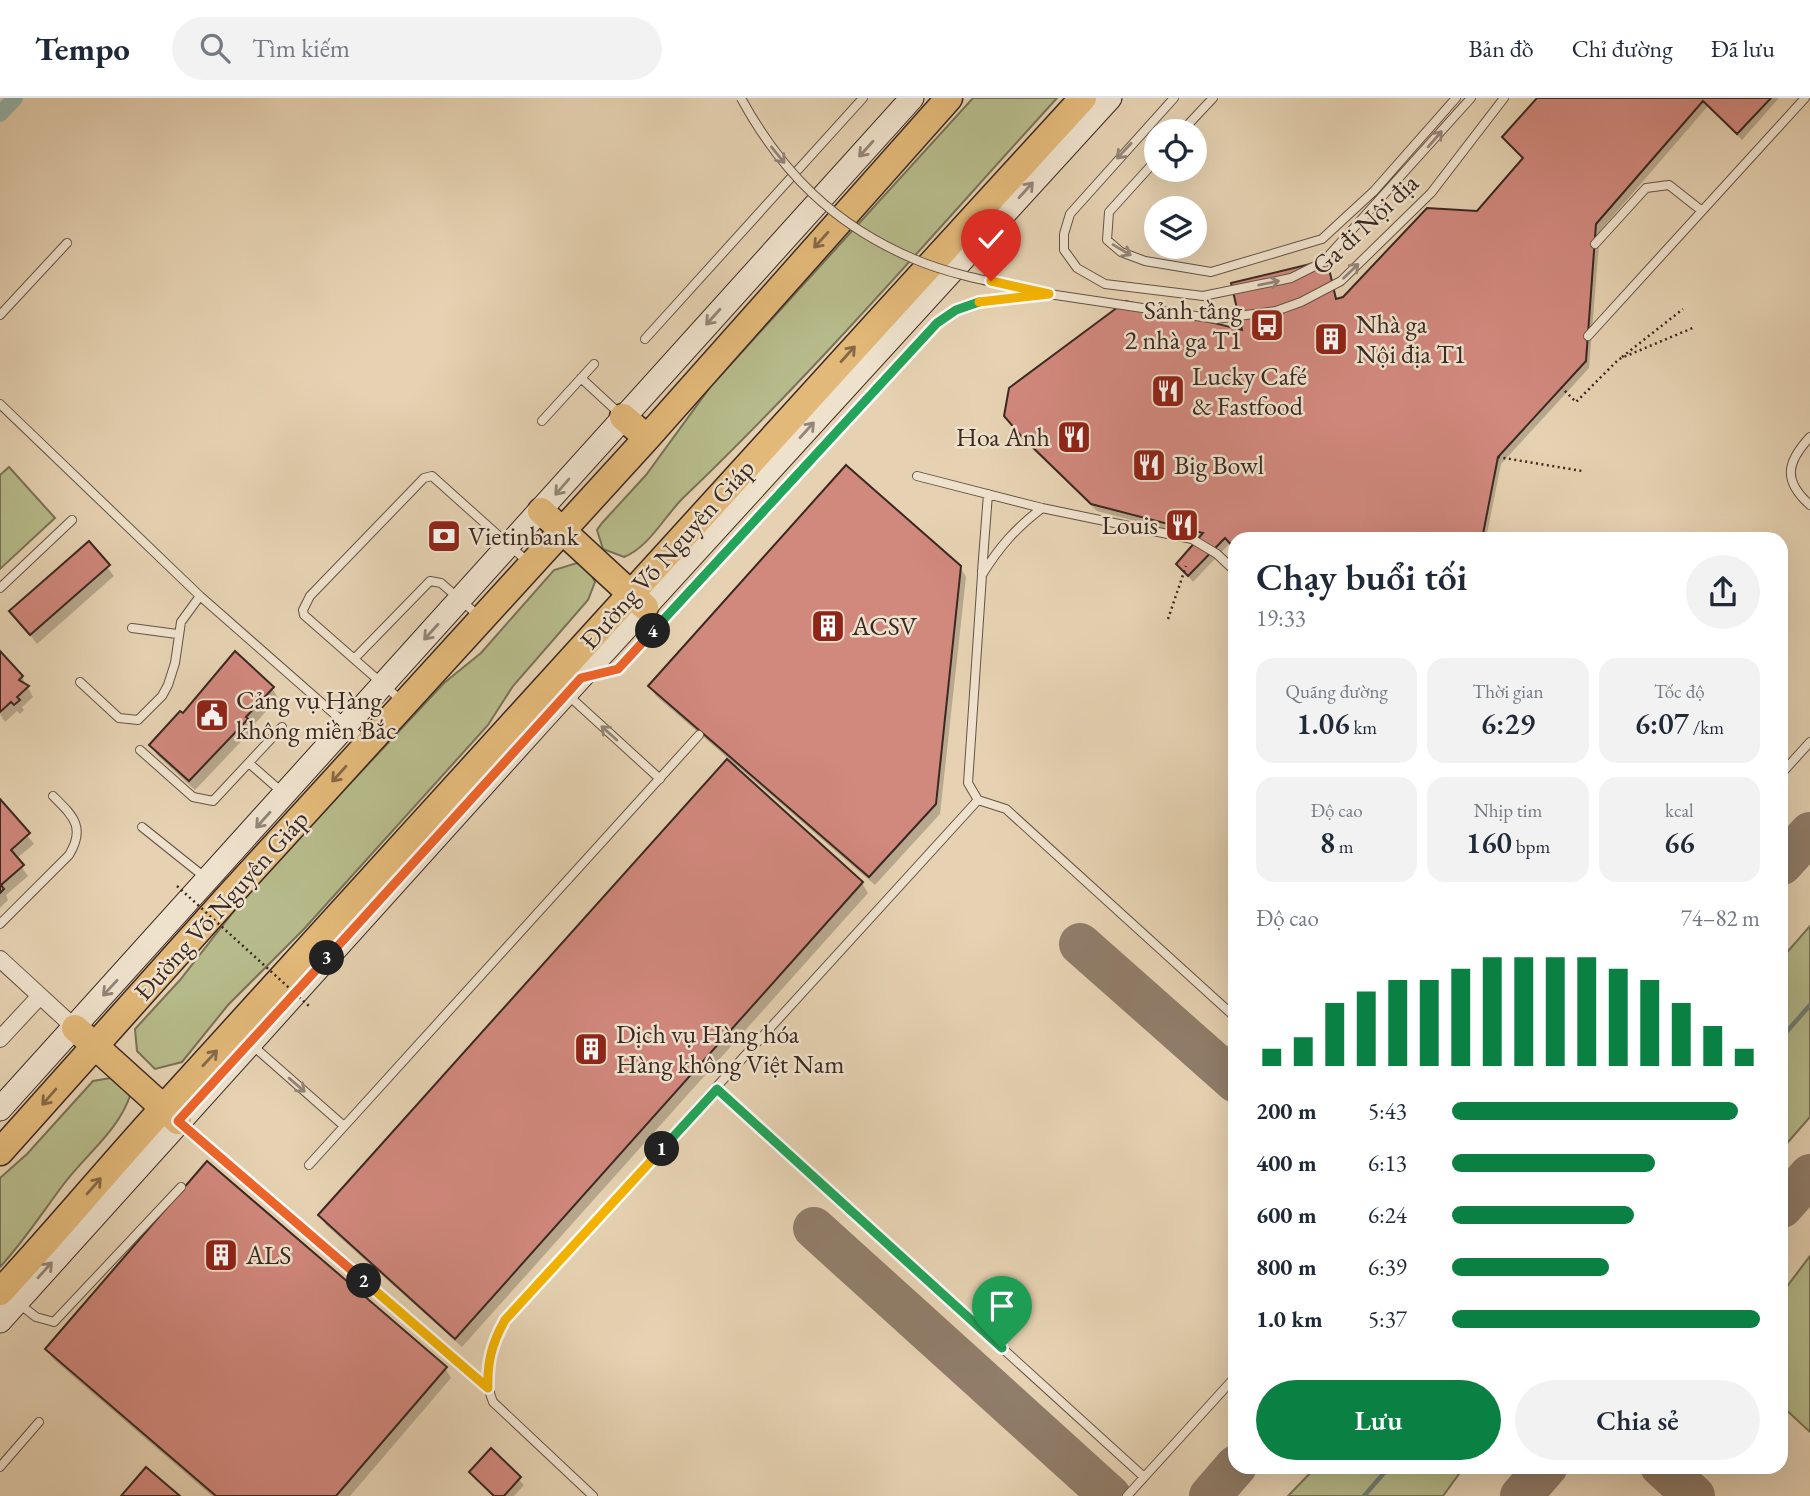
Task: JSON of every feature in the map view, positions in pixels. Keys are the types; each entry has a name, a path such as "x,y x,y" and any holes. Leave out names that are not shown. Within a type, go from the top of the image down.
{"highway":[{"name":"Đường Võ Nguyên Giáp","path":"0,1152 94,1046 357,734 404,703 647,438 949,98"},
{"name":"Đường Võ Nguyên Giáp","path":"8,1297 501,741 566,684 750,463 1083,98"},
{"path":"623,417 647,438"},
{"path":"541,511 638,600"},
{"path":"75,1028 171,1115"}],"main road":[{"name":"Đường Võ Nguyên Giáp","path":"0,1109 285,795 357,734 384,685 912,98"},
{"name":"Đường Võ Nguyên Giáp","path":"638,600 779,461 1110,98"},
{"path":"750,463 779,461"},
{"name":"Đường Võ Nguyên Giáp","path":"171,1115 250,1043 541,721 566,684"},
{"path":"501,741 541,721"},
{"name":"Đường Võ Nguyên Giáp","path":"0,1321 8,1297"}],"street":[{"path":"0,959 75,1028"},
{"path":"0,1039 39,997"}],"lane":[{"name":"Ga đi Nội địa","path":"741,98 761,134 806,190 866,234 915,260 1049,294 1216,319 1276,311 1301,302 1341,281 1431,193 1504,98"},
{"path":"645,339 863,98"},
{"path":"1174,98 1070,214 1064,234 1064,250 1077,268 1105,284 1203,296 1291,278 1312,268 1323,262 1342,242 1471,98"},
{"path":"1193,119 1213,98"},
{"path":"1144,173 1109,212 1107,240 1121,252 1145,261 1211,272 1322,239 1374,191 1456,98"},
{"path":"1588,336 1805,98"},
{"path":"1595,244 1646,188 1670,185 1702,211"},
{"path":"0,315 67,243"},
{"name":"Ga đi Nội địa","path":"566,684 618,669 937,323 956,310 975,303 1049,294"},
{"path":"542,421 594,364"},
{"path":"581,379 623,417"},
{"path":"0,404 200,596 357,734"},
{"path":"1810,437 1792,460 1790,472 1793,485 1810,505"},
{"path":"404,703 304,615 303,610 310,596 424,478 432,476 531,564"},
{"path":"917,476 1042,508 1192,539 1228,565"},
{"path":"988,494 968,783 978,800 1006,809 1228,1011"},
{"path":"982,575 998,548 1042,508"},
{"path":"0,588 72,520"},
{"path":"354,659 430,581 441,583 482,618"},
{"path":"80,682 119,718 138,720 162,696 168,685 175,663 177,634 181,622 200,596"},
{"path":"132,628 177,634"},
{"path":"566,684 660,779"},
{"path":"140,750 193,797 203,802 213,801 222,795 282,727"},
{"path":"309,1165 699,735"},
{"path":"1788,766 1810,742"},
{"path":"250,764 285,795"},
{"path":"0,924 69,855 78,842 79,831 69,813 53,796"},
{"path":"593,1496 493,1402 488,1388 487,1368 493,1342 505,1320 978,800"},
{"path":"142,827 209,881"},
{"path":"250,1043 344,1126"},
{"path":"717,1089 1144,1477"},
{"path":"171,1115 488,1388"},
{"path":"8,1297 46,1322 54,1322 181,1187"},
{"path":"1127,1496 1228,1385"},
{"path":"0,1466 39,1422"}],"path":[{"path":"1562,387 1576,402 1619,359 1683,309"},
{"path":"1619,359 1695,327"},
{"path":"1498,457 1582,471"},
{"path":"1168,619 1186,566"},
{"path":"177,886 309,1006"}],"green space":[{"path":"973,98 1057,98 827,352 683,498 649,539 624,557 603,549 597,530 646,475 711,386"},
{"path":"9,467 55,518 0,569 0,475"},
{"path":"580,562 589,570 595,582 588,600 513,686 488,725 304,929 228,1005 182,1062 155,1069 137,1051 135,1029 180,980 248,893 444,683 481,653 554,570"},
{"path":"1810,926 1810,1117 1788,1142 1788,951"},
{"path":"116,1077 131,1093 119,1119 72,1174 0,1267 0,1178 27,1154 93,1081"},
{"path":"1810,1256 1810,1432 1788,1412 1788,1285"},
{"path":"1309,1474 1459,1474 1443,1496 1288,1496"}],"building":[{"name":"Nhà ga Nội địa T1","path":"1537,98 1771,98 1737,134 1703,101 1596,224 1586,361 1498,457 1483,532 1228,532 1228,541 1225,538 1188,576 1176,564 1203,533 1091,504 1004,416 1009,388 1126,301 1242,330 1231,283 1327,260 1336,299 1343,297 1427,208 1477,211 1523,158 1502,137"},
{"name":"ACSV","path":"846,465 961,566 936,804 869,877 648,686"},
{"path":"89,541 110,565 30,635 9,611"},
{"path":"0,651 23,676 19,680 29,686 17,697 20,700 14,705 11,702 0,712"},
{"name":"Cảng vụ Hàng không miền Bắc","path":"235,651 274,687 246,717 248,719 189,781 149,745 180,711 183,713"},
{"name":"Dịch vụ Hàng hóa Hàng không Việt Nam","path":"727,759 863,882 455,1339 318,1215"},
{"path":"0,799 30,833 11,850 24,865 1,885 4,889 0,893"},
{"name":"ALS","path":"207,1161 447,1367 336,1496 216,1496 45,1349"},
{"path":"491,1448 521,1477 504,1496 494,1496 469,1472"},
{"path":"146,1467 180,1496 121,1496"}],"waterway":[{"path":"0,114 15,98"},
{"path":"1788,1030 1810,1005"},
{"path":"1364,1496 1383,1474"}],"taxiway":[{"path":"1788,857 1810,833"},
{"path":"1080,944 1228,1075"},
{"path":"1788,1200 1810,1175"},
{"path":"814,1228 1110,1496"},
{"path":"1210,1496 1229,1474"},
{"path":"1521,1496 1540,1474"},
{"path":"1670,1474 1694,1496"}],"place":[{"name":"Sảnh tầng 2 nhà ga T1","path":"1267,325"},
{"name":"Nhà ga Nội địa T1","path":"1331,339"},
{"name":"Lucky Café & Fastfood","path":"1168,391"},
{"name":"Hoa Anh","path":"1074,437"},
{"name":"Big Bowl","path":"1149,465"},
{"name":"Louis","path":"1182,525"},
{"name":"Vietinbank","path":"444,536"},
{"name":"ACSV","path":"828,626"},
{"name":"Cảng vụ Hàng không miền Bắc","path":"212,715"},
{"name":"Dịch vụ Hàng hóa Hàng không Việt Nam","path":"591,1049"},
{"name":"ALS","path":"221,1255"}],"route":[{"path":"991,281 1049,294 975,303 956,310 937,323 618,669 581,678 178,1121 488,1388 487,1368 493,1342 505,1320 717,1089 1002,1348"}]}
